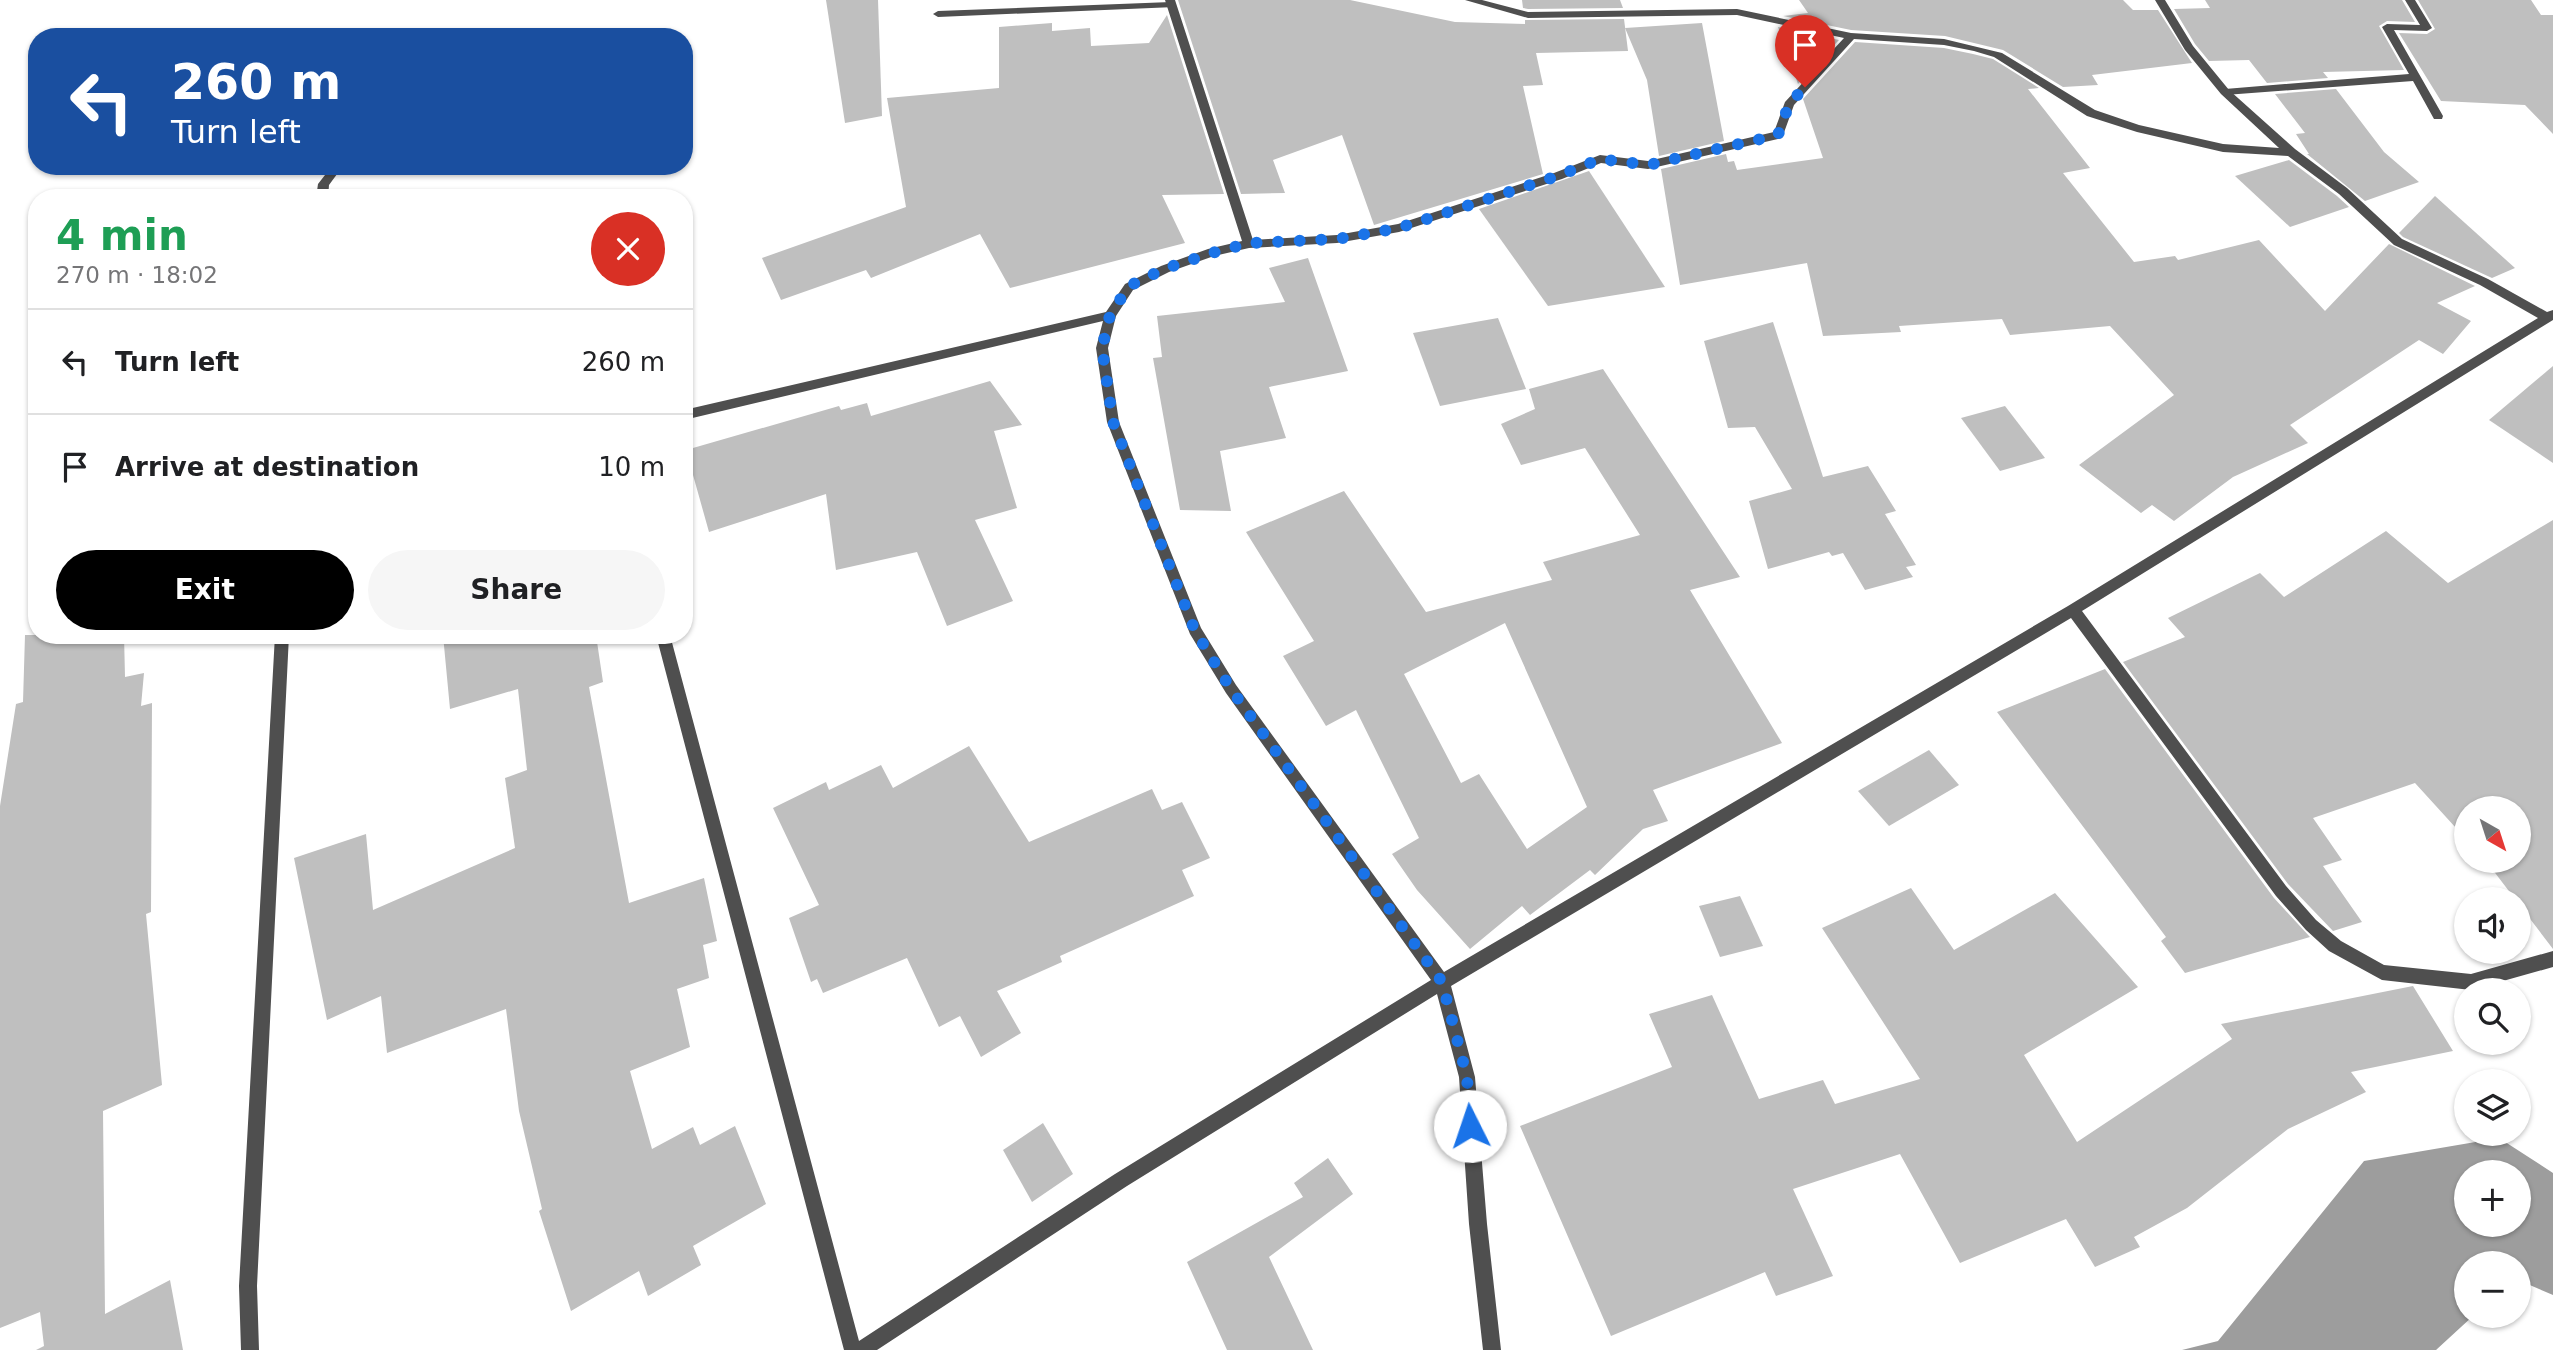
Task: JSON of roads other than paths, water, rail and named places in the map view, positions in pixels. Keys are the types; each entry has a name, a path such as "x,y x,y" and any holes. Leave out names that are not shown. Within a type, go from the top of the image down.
{"street":[{"path":"1469,0 1528,15 1737,12 1852,36 1976,48 1998,55 2091,113 2137,128 2223,148 2291,152"},
{"path":"2160,0 2189,48 2225,92 2291,152 2343,191 2398,242 2550,316"},
{"path":"2410,0 2427,27 2387,27 2438,116"},
{"path":"938,14 1171,3 1249,243"},
{"path":"1492,1350 1478,1224 1467,1077 1442,982 1231,689 1195,631 1113,422 1102,348 1110,315 1129,286 1164,269 1249,243 1337,239 1399,228 1558,176 1600,159 1648,165 1778,135 1789,104 1852,36"},
{"path":"2225,92 2417,77"},
{"path":"693,413 1110,315"},
{"path":"861,1350 1121,1180 1442,982 2073,610 2550,316"},
{"path":"2073,610 2281,891 2311,925 2335,946 2382,972 2471,982 2553,959"},
{"path":"250,1350 248,1286 282,644"},
{"path":"665,644 853,1350"}]}
